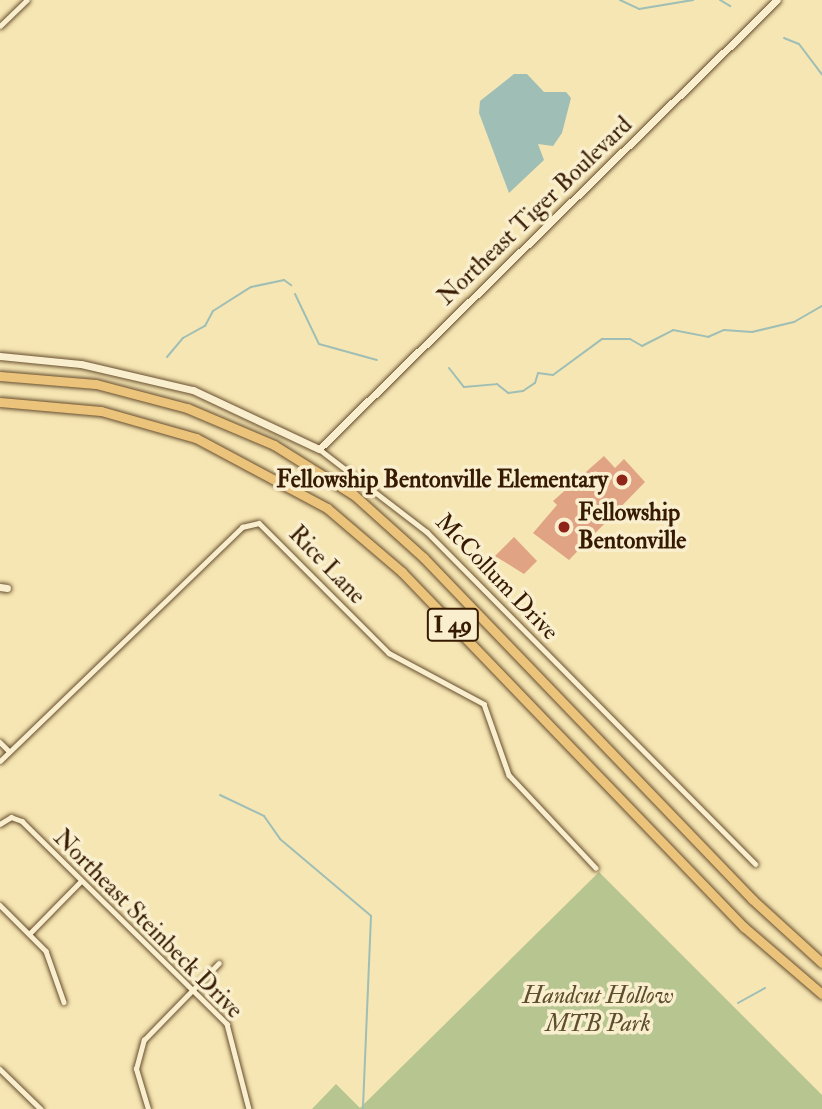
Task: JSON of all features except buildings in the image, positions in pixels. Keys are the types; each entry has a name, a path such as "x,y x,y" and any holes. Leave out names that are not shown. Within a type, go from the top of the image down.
{"highway":[{"name":"I 49","path":"0,376 96,384 187,408 274,445 354,495 424,558 752,899 822,963"},
{"name":"I 49","path":"0,402 101,411 196,438 327,508 402,572 736,918 822,994"}],"street":[{"path":"0,26 27,0"},
{"name":"Northeast Tiger Boulevard","path":"319,449 776,0"},
{"name":"McCollum Drive","path":"0,356 81,364 193,390 319,449 427,532 754,864"},
{"name":"Rice Lane","path":"9,751 242,527 259,523 389,653 484,704 509,775 596,869"},
{"path":"0,742 9,751 0,761"},
{"name":"Northeast Steinbeck Drive","path":"0,824 11,817 22,821 232,1031 250,1109"},
{"path":"29,933 81,881"},
{"path":"0,905 29,933 54,966 64,1002"},
{"path":"148,1109 136,1069 139,1050 219,963"},
{"path":"0,1069 41,1109"}],"green space":[{"name":"Handcut Hollow MTB Park","path":"599,872 822,1095 822,1109 312,1109 336,1084 360,1108"}],"water":[{"path":"514,74 527,74 544,92 566,92 571,98 562,133 553,146 538,144 544,160 509,193 479,113 480,101"}],"waterway":[{"path":"620,0 639,9 693,0"},
{"path":"720,0 730,6"},
{"path":"784,38 799,44 822,74"},
{"path":"167,357 183,338 205,326 213,311 251,287 284,280 291,285"},
{"path":"295,294 319,344 377,360"},
{"path":"449,368 464,387 497,384 508,393 523,391 535,383 538,373 553,375 602,339 630,339 642,346 673,330 708,337 724,330 752,332 794,322 822,306"},
{"path":"220,795 264,816 280,839 371,916 363,1109"},
{"path":"738,1003 765,988"}],"place":[{"name":"Fellowship Bentonville Elementary","path":"622,480"},
{"name":"Fellowship Bentonville","path":"564,527"}]}
